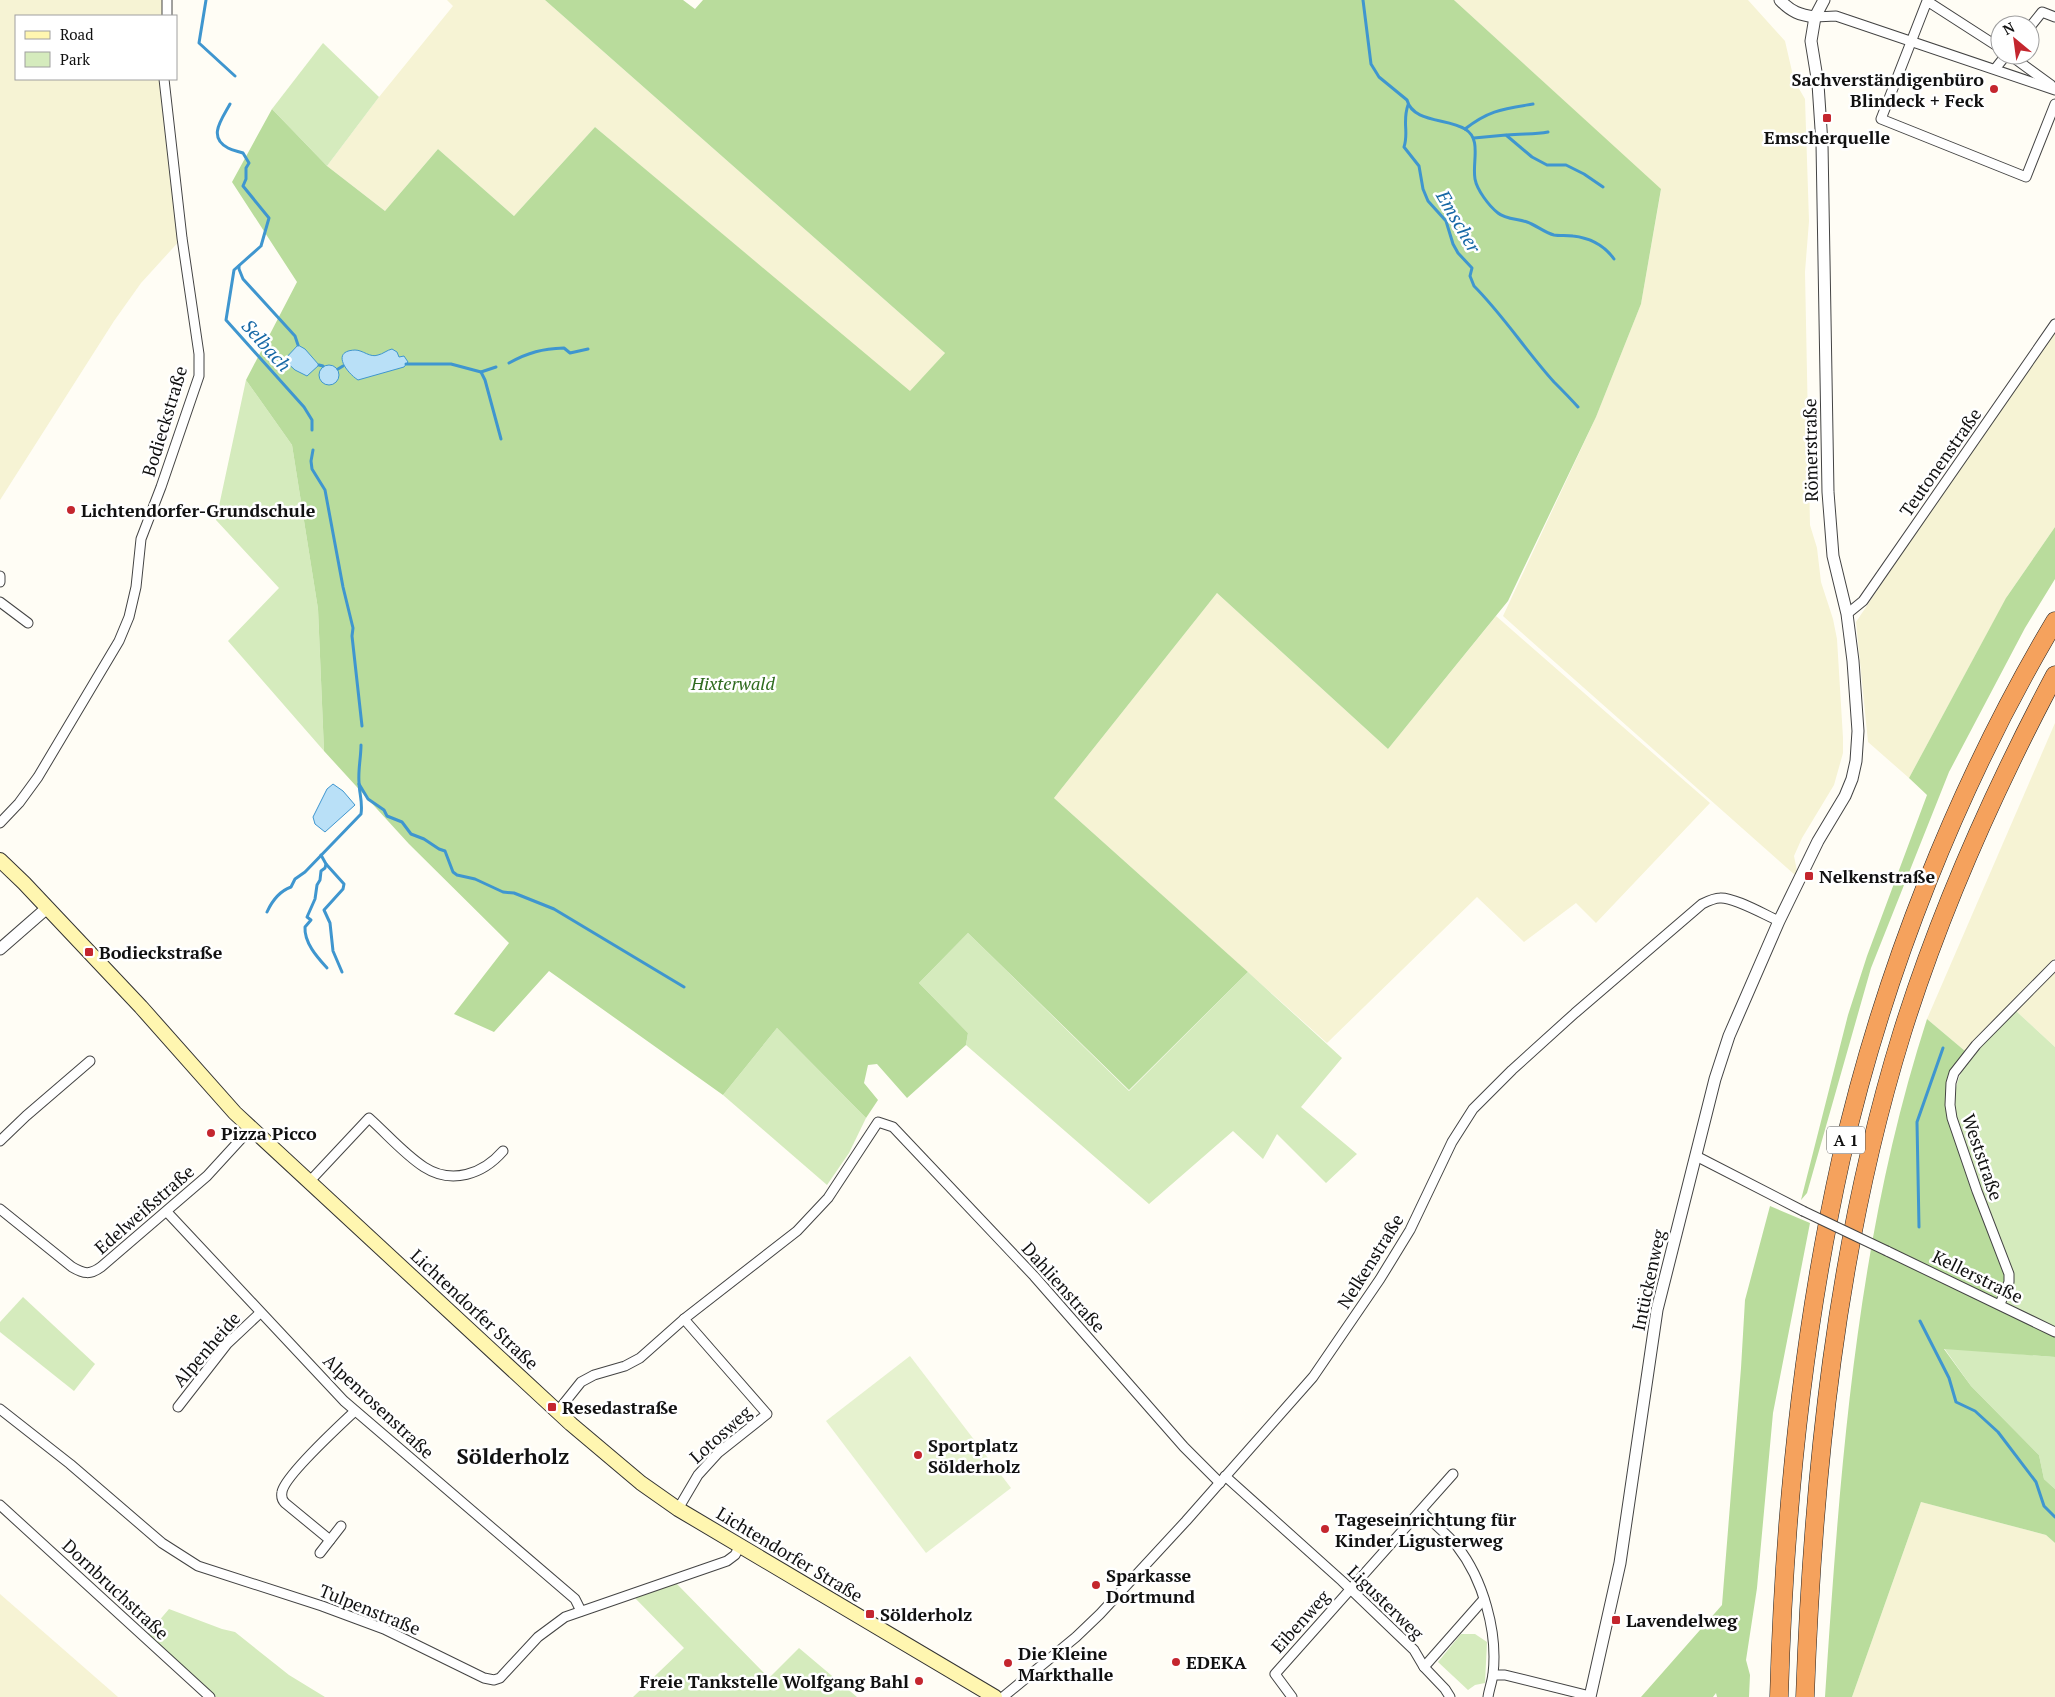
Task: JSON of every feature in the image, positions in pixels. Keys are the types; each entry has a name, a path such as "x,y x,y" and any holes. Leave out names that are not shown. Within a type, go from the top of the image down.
{"highway":[{"name":"A 1","path":"1779,1697 1781,1627 1794,1450 1806,1362 1832,1206 1860,1086 1900,957 1958,811 2001,718 2055,620"},
{"name":"A 1","path":"1805,1697 1819,1469 1843,1286 1855,1221 1883,1102 1902,1034 1923,971 1962,868 2008,764 2055,675"}],"main road":[{"name":"Lichtendorfer Straße","path":"0,860 141,1007 203,1078 251,1128 557,1412 641,1484 678,1509 995,1697"}],"street":[{"path":"167,15 168,0"},
{"path":"1780,0 1792,11 1800,15 1816,17 1836,16 2055,89"},
{"name":"Römerstraße","path":"1797,886 1818,841 1845,796 1852,779 1858,747 1856,702 1847,614 1833,556 1828,492 1822,144 1818,84 1811,41 1816,17 1824,0"},
{"path":"1990,42 1927,1 1881,119 2026,177 2055,104"},
{"path":"2039,15 2042,12 2055,17"},
{"path":"1995,69 1999,65"},
{"path":"2022,65 2055,89"},
{"name":"Bodieckstraße","path":"0,823 19,803 38,777 119,641 129,617 136,587 141,539 161,487 198,376 199,354 183,247 165,103 164,80"},
{"name":"Teutonenstraße","path":"1847,614 1863,601 2055,324"},
{"path":"0,576 0,582"},
{"path":"0,602 28,623"},
{"name":"Intückenweg","path":"1590,1697 1620,1563 1657,1310 1715,1079 1729,1036 1779,921 1797,886"},
{"name":"Nelkenstraße","path":"1003,1697 1076,1638 1095,1619 1313,1377 1380,1279 1410,1230 1457,1134 1473,1108 1505,1076 1702,904 1712,899 1734,900 1779,921"},
{"path":"0,949 47,908"},
{"name":"Weststraße","path":"2000,1304 2009,1282 2009,1274 1977,1191 1952,1118 1950,1105 1951,1083 1954,1073 1971,1051 2055,965"},
{"path":"0,1141 90,1061"},
{"path":"309,1182 369,1118 424,1167 443,1174 461,1175 481,1170 492,1163 503,1152"},
{"name":"Dahlienstraße","path":"684,1319 802,1227 843,1178 878,1122 893,1127 1034,1276 1184,1447 1222,1479"},
{"name":"Edelweißstraße","path":"0,1209 72,1267 82,1273 89,1274 101,1267 207,1176 251,1128"},
{"name":"Kellerstraße","path":"1696,1156 1803,1211 2055,1332"},
{"name":"Alpenrosenstraße","path":"167,1212 260,1313 355,1411 554,1581 574,1599 581,1611"},
{"name":"Alpenheide","path":"178,1407 227,1344 260,1313"},
{"path":"557,1412 581,1382 594,1375 626,1366 640,1358 684,1319"},
{"name":"Lotosweg","path":"678,1509 698,1475 713,1459 767,1414 684,1319"},
{"name":"Tulpenstraße","path":"0,1409 70,1464 162,1544 198,1566 322,1606 384,1629 484,1678 494,1680 500,1678 546,1630 565,1617 727,1561 735,1555 740,1546"},
{"path":"330,1540 285,1503 282,1499 282,1492 285,1485 304,1462 355,1411"},
{"path":"1350,1590 1453,1474"},
{"name":"Ligusterweg","path":"1222,1479 1350,1590 1414,1650 1424,1668 1445,1689 1450,1697"},
{"name":"Dornbruchstraße","path":"0,1505 210,1697"},
{"path":"1420,1511 1458,1547 1473,1571 1484,1599 1492,1641 1493,1675 1488,1697"},
{"path":"320,1553 341,1526"},
{"name":"Eibenweg","path":"1292,1697 1275,1674 1350,1590"},
{"path":"1424,1668 1484,1599"},
{"path":"1493,1675 1505,1676 1590,1697"}],"shaded area":[{"path":"0,0 167,0 166,15 15,15 15,80 164,80 182,238 141,283 114,321 0,500"},
{"path":"447,0 545,0 945,353 910,392 595,127 514,216 438,149 385,211 327,166 379,97 453,6"},
{"path":"1454,0 1748,0 1785,41 1794,80 1805,99 1809,221 1805,272 1810,525 1817,548 1821,582 1833,619 1837,639 1843,738 1843,753 1834,785 1802,838 1794,856 1797,871 1795,875 1503,616 1596,417 1641,304 1661,190"},
{"path":"2055,324 2055,527 2008,595 1909,778 1868,742 1856,622"},
{"path":"1217,593 1388,749 1496,616 1710,803 1596,923 1576,903 1524,942 1477,897 1327,1043 1054,798"},
{"path":"2055,723 2055,958 1965,1051 1927,1019"},
{"path":"2055,971 2055,1047 2016,1011"},
{"path":"1921,1502 2046,1535 2055,1543 2055,1697 1852,1697"},
{"path":"0,1594 118,1697 0,1697"}],"green space":[{"name":"Hixterwald","path":"545,0 683,0 695,9 703,0 1454,0 1661,189 1641,304 1596,417 1508,601 1388,749 1217,593 1054,798 1248,972 1129,1090 968,933 919,983 968,1033 966,1045 907,1098 877,1064 868,1065 864,1083 878,1100 866,1118 777,1028 723,1095 549,971 494,1032 454,1014 509,943 409,844 324,751 318,609 292,445 246,380 297,282 232,182 272,109 327,166 385,211 438,149 514,216 595,127 910,391 945,353"},
{"path":"323,43 379,97 327,166 272,109"},
{"path":"246,380 292,445 318,609 324,751 228,641 279,588 216,520"},
{"path":"2055,527 2055,579 2025,628 1949,772 1871,968 1807,1193 1801,1200 1848,1015 1867,956 1927,795 1909,778 2006,598"},
{"path":"968,933 1129,1091 1248,972 1342,1058 1301,1107 1357,1154 1326,1183 1277,1134 1263,1159 1233,1131 1149,1204 966,1045 968,1033 919,983"},
{"path":"2016,1011 2055,1047 2055,1327 2002,1302 2014,1278 1980,1191 1956,1117 1955,1099 1957,1084 1963,1070 1981,1045"},
{"path":"1927,1019 1965,1051 1951,1072 1946,1095 1948,1120 1972,1192 2007,1273 2007,1282 1996,1305 2055,1336 2055,1357 1944,1349 1971,1386 2039,1455 2044,1479 2055,1489 2055,1543 2046,1535 1921,1502 1852,1697 1825,1697 1845,1440 1867,1270 1883,1185 1903,1102"},
{"path":"777,1028 866,1118 849,1153 827,1185 723,1095"},
{"path":"1770,1206 1810,1223 1773,1413 1757,1588 1746,1660 1750,1675 1749,1697 1717,1697 1716,1693 1713,1697 1641,1697 1722,1605 1745,1300"},
{"path":"23,1297 95,1364 74,1391 0,1332 0,1322"},
{"path":"1944,1348 2055,1357 2055,1489 2044,1479 2039,1455 1971,1386"},
{"name":"Sportplatz Sölderholz","path":"910,1356 1011,1488 926,1553 826,1421"},
{"path":"675,1582 769,1678 799,1648 857,1697 633,1697 684,1648 633,1596"},
{"path":"169,1609 235,1632 289,1675 325,1697 216,1697 146,1636"},
{"path":"1461,1634 1475,1634 1487,1642 1485,1683 1475,1685 1468,1690 1438,1662"}],"water":[{"path":"298,345 305,349 319,365 307,376 295,370 284,360"},
{"path":"392,349 397,352 399,357 404,356 408,362 404,367 358,380 343,363 343,354 348,351 358,350 375,356"},
{"path":"325,365 333,365 339,371 339,379 333,385 325,385 319,379 319,371"},
{"path":"333,784 343,791 355,805 325,832 315,824 313,817 327,789"}],"waterway":[{"name":"Selbach","path":"206,0 199,43 235,76"},
{"name":"Emscher","path":"1363,0 1371,64 1379,77 1407,100 1416,113 1450,123 1470,133 1475,145 1474,172 1476,183 1491,206 1501,215 1527,222 1551,234 1591,240 1606,250 1614,259"},
{"name":"Selbach","path":"230,104 218,127 218,139 228,148 243,153 249,163 246,168 246,179 243,186 269,218 261,246 234,270 226,320 304,407 312,420 312,430"},
{"path":"1465,129 1497,111 1533,104"},
{"name":"Emscher","path":"1408,105 1404,147 1419,166 1423,189 1428,201 1446,221 1453,244 1458,253 1472,268 1470,276 1474,286 1554,382 1578,407"},
{"path":"1507,135 1548,132"},
{"path":"1474,138 1506,135 1532,157 1547,165 1566,165 1603,187"},
{"path":"239,266 243,279 295,336 298,345"},
{"path":"509,363 542,350 564,348 570,353 588,349"},
{"path":"406,364 451,364 481,372 496,367"},
{"path":"319,365 323,366"},
{"path":"338,369 343,366"},
{"path":"481,372 485,380 501,439"},
{"name":"Selbach","path":"313,450 312,469 325,490 343,587 353,628 352,636 362,726"},
{"name":"Selbach","path":"267,912 277,897 291,887 295,879 305,872 361,814 362,805 359,786 361,745"},
{"path":"359,784 368,799 384,810 387,816 402,822 411,834 445,851 453,872 457,875 475,879 503,892 514,893 554,909 684,987"},
{"path":"321,855 326,864 325,868 321,871 315,899 307,917 311,920 305,927 305,933 312,950 327,968"},
{"path":"326,864 344,884 343,889 324,910 330,923 333,951 342,972"},
{"path":"1919,1227 1917,1122 1943,1048"},
{"path":"1920,1321 1949,1378 1956,1402 1975,1411 1998,1432 2036,1482 2044,1506 2055,1517"}],"place":[{"name":"Sachverständigenbüro Blindeck + Feck","path":"1994,89"},
{"name":"Emscherquelle","path":"1827,118"},
{"name":"Lichtendorfer-Grundschule","path":"71,510"},
{"name":"Nelkenstraße","path":"1809,876"},
{"name":"Bodieckstraße","path":"89,952"},
{"name":"Pizza Picco","path":"211,1133"},
{"name":"Resedastraße","path":"552,1407"},
{"name":"Sportplatz Sölderholz","path":"918,1455"},
{"name":"Tageseinrichtung für Kinder Ligusterweg","path":"1325,1529"},
{"name":"Sparkasse Dortmund","path":"1096,1585"},
{"name":"Sölderholz","path":"870,1614"},
{"name":"Lavendelweg","path":"1616,1620"},
{"name":"EDEKA","path":"1176,1662"},
{"name":"Die Kleine Markthalle","path":"1008,1663"},
{"name":"Freie Tankstelle Wolfgang Bahl","path":"919,1681"}],"district":[{"name":"Sölderholz","path":"513,1455"}]}
